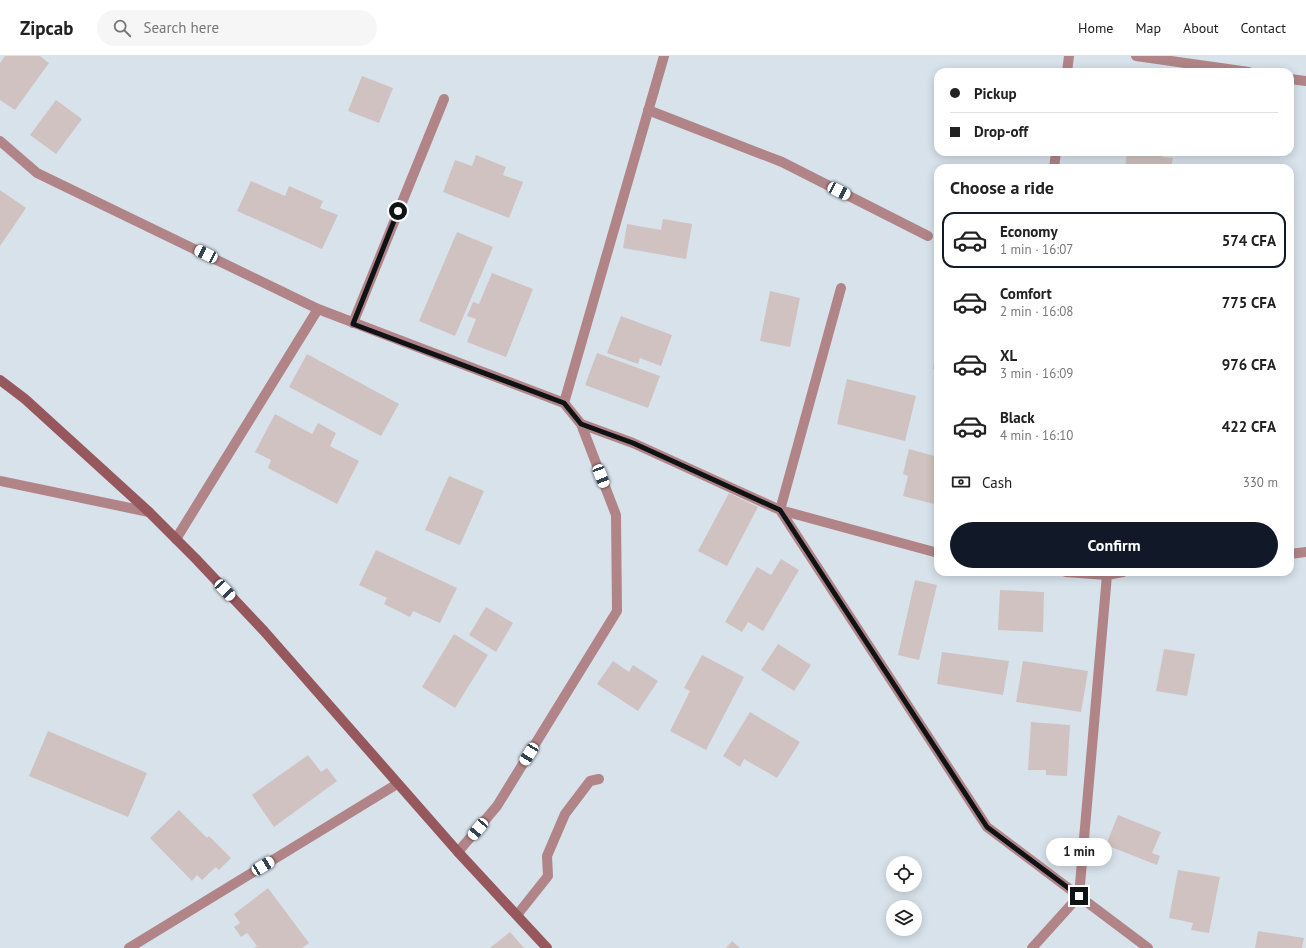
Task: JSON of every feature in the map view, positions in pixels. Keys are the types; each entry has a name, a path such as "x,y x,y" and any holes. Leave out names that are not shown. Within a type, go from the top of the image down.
{"main road":[{"path":"0,380 25,399 149,512 176,539 264,631 397,784 547,948"}],"street":[{"path":"564,403 664,56"},
{"path":"1068,68 1069,56"},
{"path":"1136,56 1221,68"},
{"path":"1294,80 1306,81"},
{"path":"353,324 444,99"},
{"path":"648,110 782,162 928,236"},
{"path":"0,142 37,173 318,309 353,324 564,403 581,424 616,515 617,611 497,806 458,852"},
{"path":"840,288 780,510 987,827 1148,948"},
{"path":"176,539 318,309"},
{"path":"581,424 633,443 780,510 934,552"},
{"path":"0,481 149,512"},
{"path":"1294,554 1306,552"},
{"path":"1032,948 1079,896 1107,576"},
{"path":"517,916 548,876 548,856 565,814 590,782 599,779"},
{"path":"129,948 397,784"}],"building":[{"path":"5,56 40,56 49,63 15,110 0,100 0,63"},
{"path":"362,76 393,88 379,123 348,111"},
{"path":"56,100 82,119 56,154 30,135"},
{"path":"476,155 506,167 503,175 523,182 509,218 443,192 455,160 472,166"},
{"path":"1126,156 1162,156 1173,158 1172,164 1126,164"},
{"path":"251,181 285,196 289,186 323,201 320,208 338,215 322,249 237,211"},
{"path":"0,190 26,208 0,246"},
{"path":"663,219 692,224 686,259 623,248 627,224 661,230"},
{"path":"457,232 493,247 455,336 419,321"},
{"path":"492,273 533,289 506,357 467,342 476,319 467,316 473,302 479,304"},
{"path":"770,291 800,298 790,347 760,341"},
{"path":"621,316 672,335 661,366 640,358 638,364 607,353"},
{"path":"597,353 660,376 648,408 585,385"},
{"path":"307,354 399,404 381,436 289,387"},
{"path":"847,379 916,396 905,441 837,424"},
{"path":"275,414 312,434 318,423 336,433 330,446 359,461 337,504 268,468 271,460 255,452"},
{"path":"909,449 934,456 934,504 903,496 908,476 903,474"},
{"path":"449,476 484,491 460,545 425,530"},
{"path":"729,493 758,507 727,566 698,551"},
{"path":"376,550 457,588 440,623 413,611 410,617 384,604 387,598 359,585"},
{"path":"781,559 799,570 763,631 748,622 742,632 725,622 757,567 771,575"},
{"path":"915,580 937,585 919,660 898,655"},
{"path":"1000,590 1044,592 1043,632 998,630"},
{"path":"486,607 513,623 496,652 469,635"},
{"path":"454,634 488,655 455,708 422,687"},
{"path":"778,644 811,665 794,691 761,670"},
{"path":"1164,649 1195,654 1187,696 1156,691"},
{"path":"942,652 1009,661 1003,695 937,684"},
{"path":"702,655 744,677 706,750 670,731 690,691 684,688"},
{"path":"613,661 629,672 633,665 658,681 638,711 597,684"},
{"path":"1023,661 1088,671 1081,712 1016,702"},
{"path":"750,712 800,742 777,778 744,759 740,767 723,756"},
{"path":"1031,722 1070,725 1067,776 1046,775 1046,770 1028,770"},
{"path":"48,731 147,773 128,817 29,776"},
{"path":"308,755 321,772 327,768 337,781 274,827 252,795"},
{"path":"179,810 207,838 209,836 231,858 219,870 216,867 202,880 197,875 192,881 150,838"},
{"path":"1118,815 1161,832 1152,853 1160,856 1157,865 1106,845"},
{"path":"1178,870 1220,877 1209,933 1191,930 1193,923 1169,918"},
{"path":"268,888 309,943 302,948 254,948 257,946 247,933 241,937 234,927 240,923 234,914"},
{"path":"1258,931 1304,938 1302,948 1255,948"},
{"path":"510,932 524,948 490,948"},
{"path":"732,941 740,948 726,948"}],"route":[{"path":"398,211 353,324 564,403 581,424 633,443 780,510 987,827 1079,896"}]}
